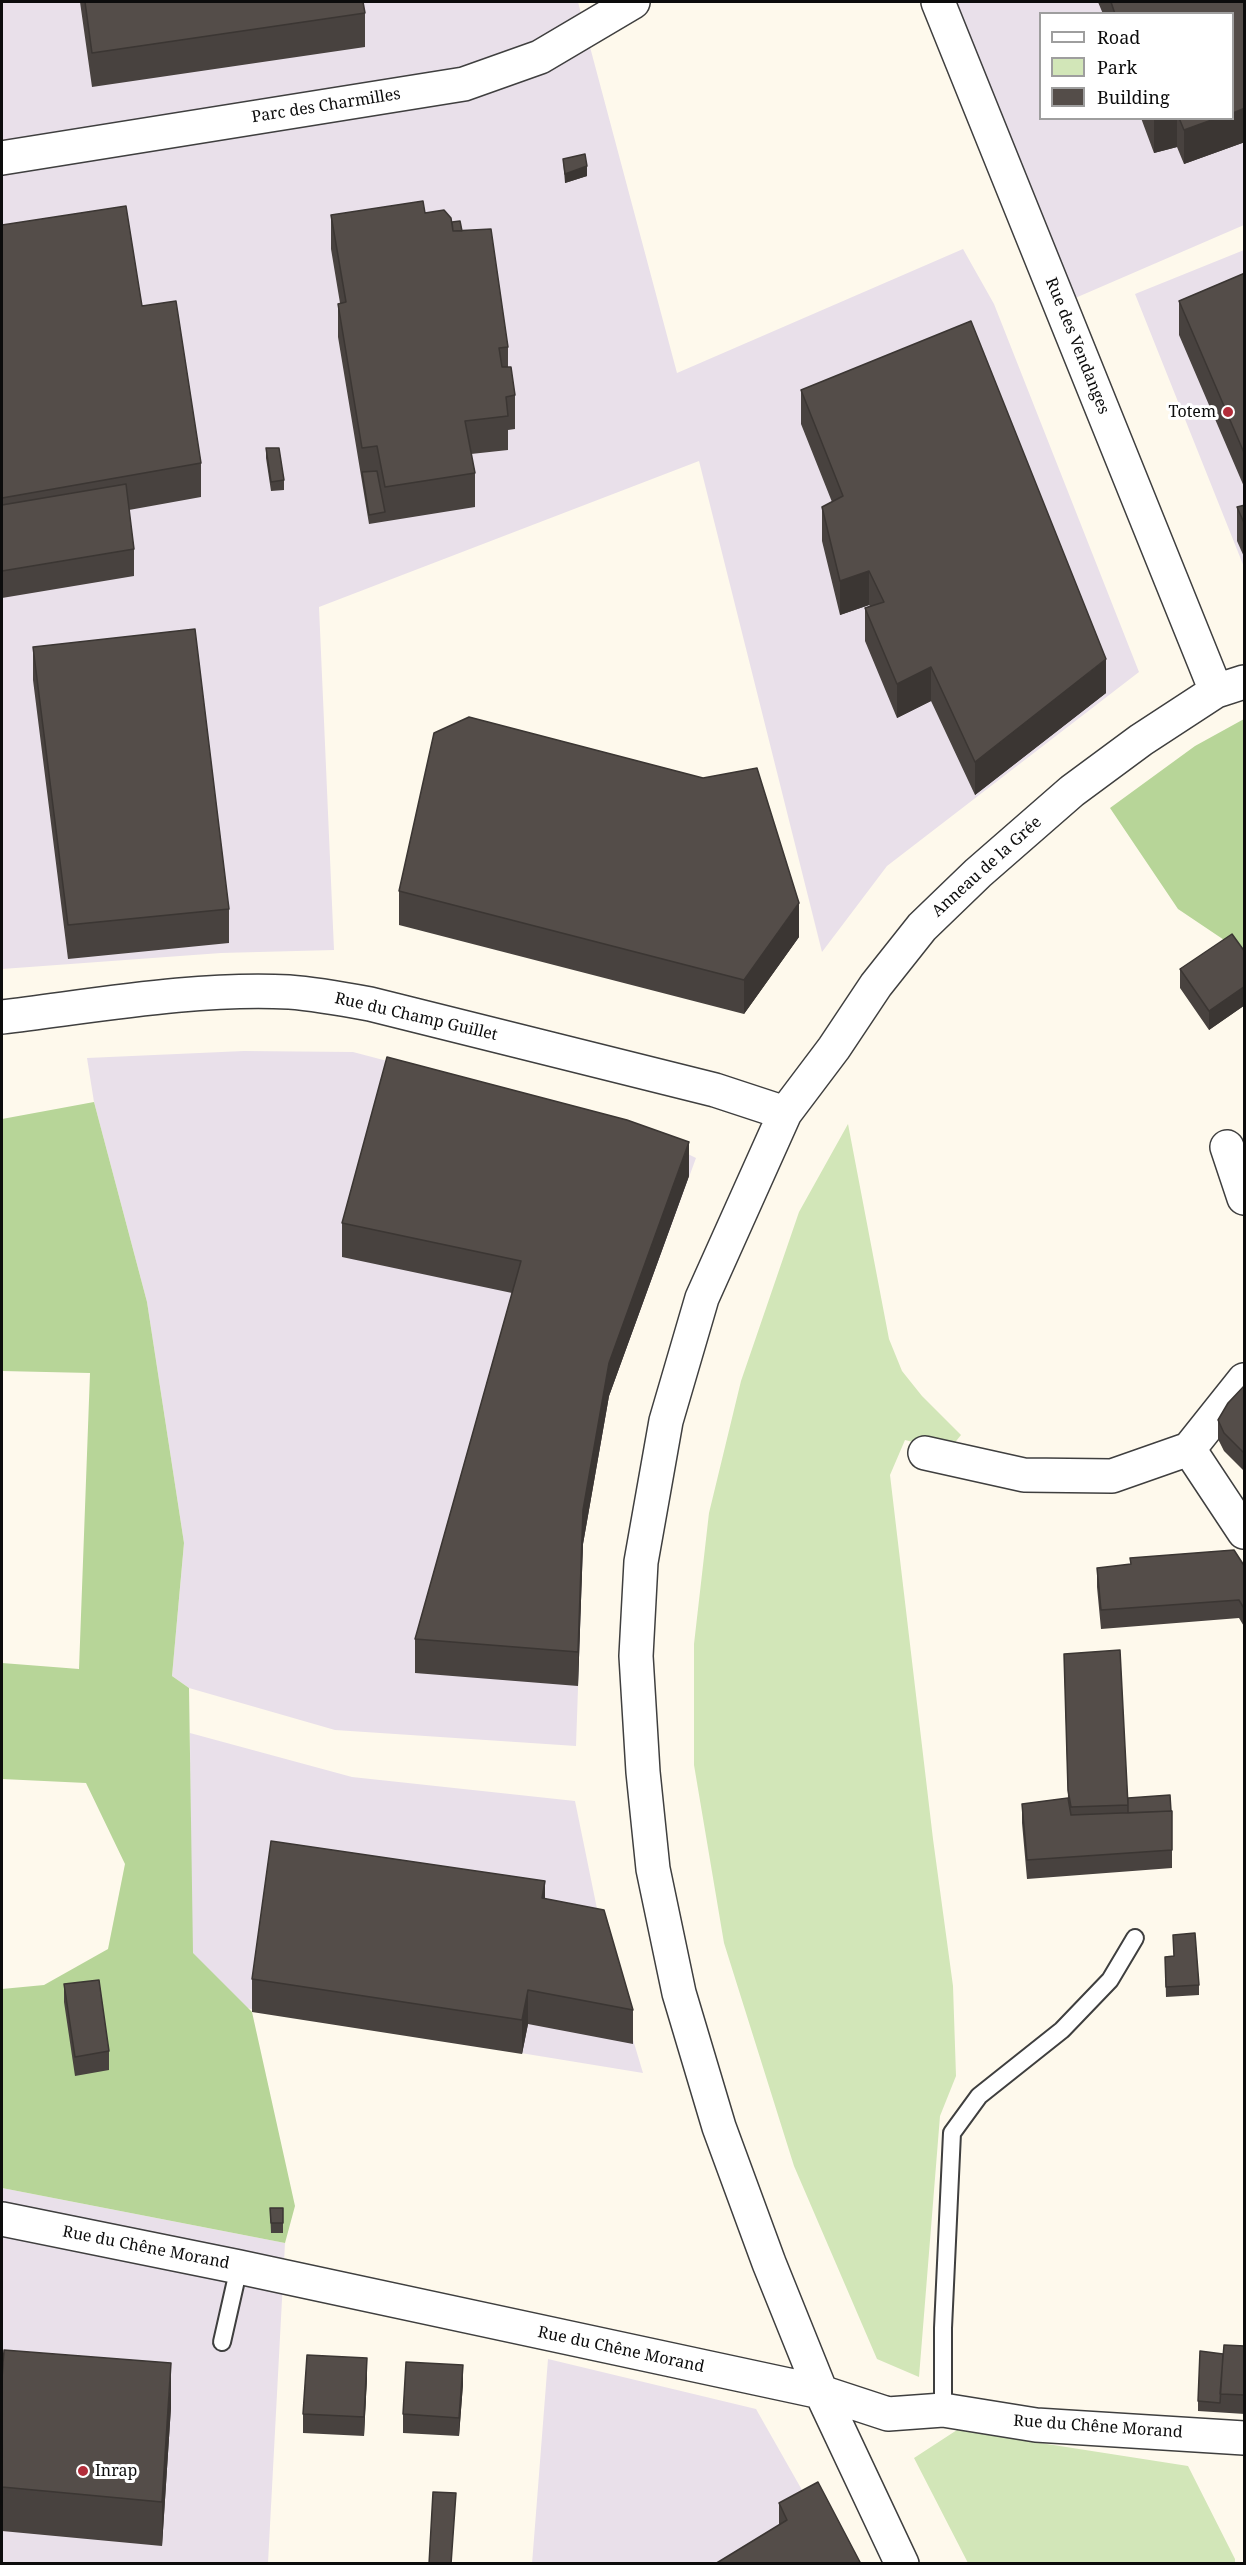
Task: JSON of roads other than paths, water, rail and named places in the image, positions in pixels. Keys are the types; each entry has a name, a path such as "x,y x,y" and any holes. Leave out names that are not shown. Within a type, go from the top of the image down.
{"street":[{"name":"Parc des Charmilles","path":"2,158 464,84 540,57 633,2"},
{"name":"Rue des Vendanges","path":"938,2 1230,687"},
{"name":"Anneau de la Grée","path":"902,2564 821,2392 769,2263 719,2127 679,1993 653,1869 643,1772 636,1656 641,1562 666,1421 702,1298 785,1113 834,1048 876,985 922,927 978,873 1072,790 1141,740 1230,687"},
{"name":"Rue du Champ Guillet","path":"2,1017 224,993 287,992 328,996 370,1004 715,1090 785,1113"},
{"path":"1227,1147 1245,1198"},
{"path":"925,1453 1024,1475 1112,1476 1189,1449 1245,1380"},
{"path":"1189,1449 1234,1494 1245,1532"},
{"name":"Rue du Chêne Morand","path":"2,2218 821,2392 888,2414 943,2410 1036,2425 1245,2438"}],"lane":[{"path":"943,2410 943,2328 952,2133 979,2096 1062,2030 1110,1980 1136,1938"},
{"path":"222,2342 239,2267"}],"place":[{"name":"Totem","path":"1228,412"},
{"name":"Inrap","path":"83,2471"}]}
